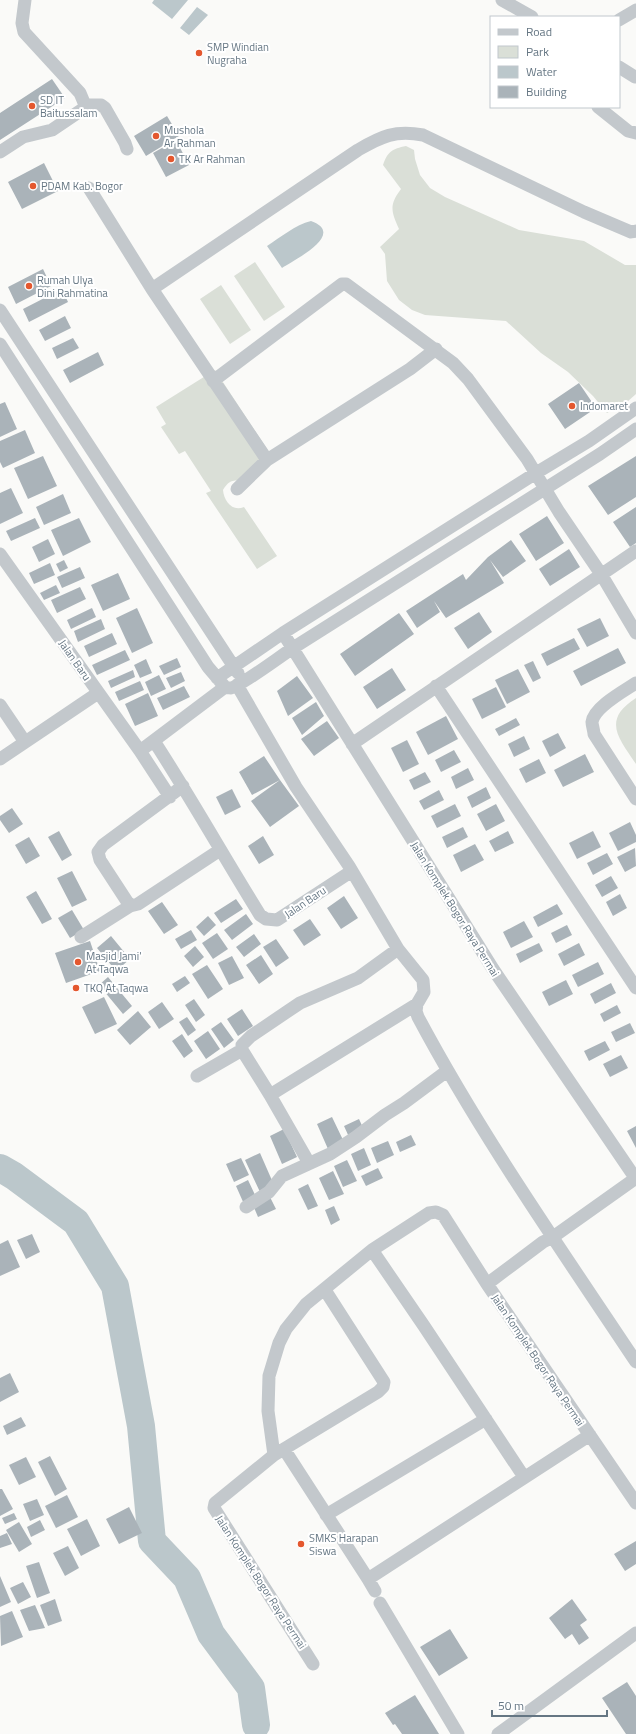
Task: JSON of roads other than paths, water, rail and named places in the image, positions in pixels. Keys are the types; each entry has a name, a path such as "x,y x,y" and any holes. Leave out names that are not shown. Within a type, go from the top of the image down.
{"street":[{"path":"0,152 23,137 52,130 83,110 85,105 80,93 24,32 22,23 25,0"},
{"path":"502,0 530,16"},
{"path":"620,19 636,10"},
{"path":"620,68 635,77"},
{"path":"85,105 101,105 105,108 125,142 127,149"},
{"path":"599,108 628,131 636,133"},
{"path":"152,288 358,150 383,136 406,132 423,135 584,212 631,232 636,232"},
{"path":"89,188 152,288 267,460"},
{"path":"213,380 342,284 346,284 453,363 484,398 518,444 545,489 602,574 636,633"},
{"path":"0,310 234,667"},
{"path":"0,344 208,667 228,684 352,871 398,949 423,980 424,992 416,1010 418,1017 447,1071 553,1237 636,1362"},
{"path":"237,489 267,460 410,369 436,349"},
{"path":"228,684 234,667 283,634 536,473 589,441 636,408"},
{"path":"140,751 228,684 293,648 600,454 636,429"},
{"path":"86,476 102,464"},
{"path":"352,744 636,551"},
{"name":"Jalan Baru","path":"0,554 140,751 170,797"},
{"name":"Jalan Komplek Bogor Raya Permai","path":"283,634 493,969 636,1179 553,1237 543,1242 487,1284"},
{"path":"228,684 234,667"},
{"path":"636,683 604,705 597,712 592,721 594,734 636,799"},
{"path":"436,686 636,988"},
{"path":"0,759 98,693"},
{"path":"0,705 25,742"},
{"name":"Jalan Baru","path":"154,741 183,786 260,915 266,919 277,920 352,871"},
{"path":"130,906 100,860 98,852 103,845 183,786"},
{"path":"81,937 130,906 138,904 220,850"},
{"path":"309,1163 242,1050 242,1045 245,1041 300,1003 358,978 398,949"},
{"path":"270,1095 418,1004"},
{"path":"197,1076 242,1050"},
{"path":"246,1207 269,1192 282,1176 330,1154 356,1138 385,1114 404,1103 447,1071"},
{"name":"Jalan Komplek Bogor Raya Permai","path":"590,1435 368,1579 326,1515 279,1452 268,1411 269,1376 277,1348 286,1329 306,1304 372,1250 414,1221 429,1213 436,1212 443,1215 487,1284 590,1435 636,1503"},
{"path":"372,1250 524,1477"},
{"name":"Jalan Komplek Bogor Raya Permai","path":"313,1664 214,1508 215,1502 279,1452 378,1392 383,1387 384,1382 325,1290"},
{"path":"326,1515 486,1419"},
{"path":"368,1579 375,1591"},
{"path":"380,1603 458,1734"},
{"path":"498,1734 636,1633"}],"water":[{"path":"154,0 188,0 172,19 152,3"},
{"path":"197,7 208,15 189,35 180,28"},
{"path":"311,221 321,226 323,233 321,239 306,253 282,268 267,246 294,228"}],"waterway":[{"path":"0,1168 14,1176 76,1222 115,1286 141,1426 152,1541 187,1578 211,1634 251,1688 256,1725"}],"place":[{"name":"SMP Windian Nugraha","path":"199,53"},
{"name":"SD IT Baitussalam","path":"32,106"},
{"name":"Mushola Ar Rahman","path":"156,136"},
{"name":"TK Ar Rahman","path":"171,159"},
{"name":"PDAM Kab. Bogor","path":"33,186"},
{"name":"Rumah Ulya Dini Rahmatina","path":"29,286"},
{"name":"Indomaret","path":"572,406"},
{"name":"Masjid Jami' At Taqwa","path":"78,962"},
{"name":"TKQ At Taqwa","path":"76,988"},
{"name":"SMKS Harapan Siswa","path":"301,1544"}]}
